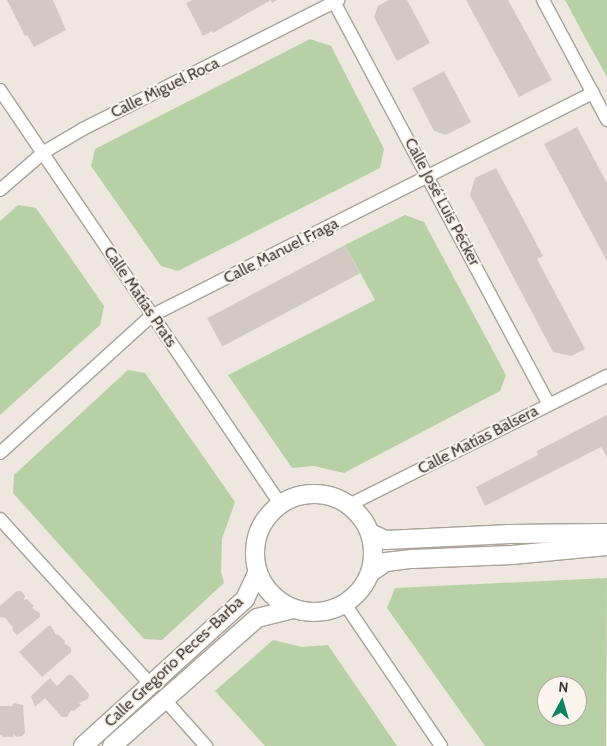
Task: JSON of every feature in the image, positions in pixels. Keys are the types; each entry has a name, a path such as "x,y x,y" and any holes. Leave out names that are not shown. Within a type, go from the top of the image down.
{"street":[{"path":"543,0 607,120"},
{"name":"Calle Miguel Roca","path":"0,190 44,152 83,129 335,1"},
{"name":"Calle José Luis Pécker","path":"335,1 549,404"},
{"name":"Calle Matías Prats","path":"0,90 44,152 152,316 280,504"},
{"name":"Calle Manuel Fraga","path":"0,453 152,316 592,93"},
{"name":"Calle Matías Balsera","path":"349,505 607,376"},
{"path":"322,494 349,505 360,516 370,533 373,555 370,574 366,582 345,604 318,613 294,609 275,599 265,588 257,573 254,552 256,536 267,515 280,504 302,495 322,494"},
{"path":"0,519 150,684"},
{"path":"510,534 607,525"},
{"path":"370,533 386,540 510,534 607,533"},
{"path":"370,574 386,562 607,546"},
{"path":"512,554 607,553"},
{"name":"Calle Gregorio Peces-Barba","path":"83,746 245,599 257,573"},
{"path":"345,604 440,746"},
{"name":"Calle Gregorio Peces-Barba","path":"112,746 257,618 294,609"},
{"path":"165,700 206,746"}],"green space":[{"path":"565,0 607,0 607,77 587,41"},
{"path":"310,39 331,46 384,149 380,168 178,271 161,266 91,166 95,149"},
{"path":"18,205 36,208 104,306 100,325 0,415 0,221"},
{"path":"405,215 424,222 506,375 500,391 344,473 314,466 292,468 228,375 375,300 345,245"},
{"path":"128,370 145,373 235,502 222,539 221,572 224,583 162,640 144,639 13,493 14,475"},
{"path":"607,578 606,746 485,746 387,608 395,588"},
{"path":"273,640 302,647 328,645 397,746 265,746 215,691"}],"building":[{"path":"7,0 53,0 66,30 34,47 27,35 25,36"},
{"path":"193,0 271,0 213,33 212,31 203,36 186,3"},
{"path":"389,0 407,0 430,43 397,61 374,17 378,6"},
{"path":"466,0 508,0 552,80 519,97"},
{"path":"444,71 471,122 446,135 434,131 412,88"},
{"path":"577,127 607,183 607,261 544,144"},
{"path":"496,168 543,256 537,259 585,349 571,356 553,352 470,195 475,178"},
{"path":"345,245 360,273 222,346 207,318"},
{"path":"607,415 607,457 601,447 485,506 476,487 538,455 537,451"},
{"path":"17,591 21,591 25,596 24,600 27,599 34,606 32,608 40,613 40,617 17,635 5,618 0,617 0,606"},
{"path":"48,626 51,626 56,635 58,634 65,641 64,643 71,648 71,652 42,677 19,652"},
{"path":"68,675 72,675 89,694 88,699 79,703 81,705 74,711 71,710 67,717 62,717 45,698 35,707 31,696 50,678 57,686"},
{"path":"14,703 23,705 25,733 22,736 16,737 14,734 13,737 2,737 0,735 0,706 12,706"}]}
